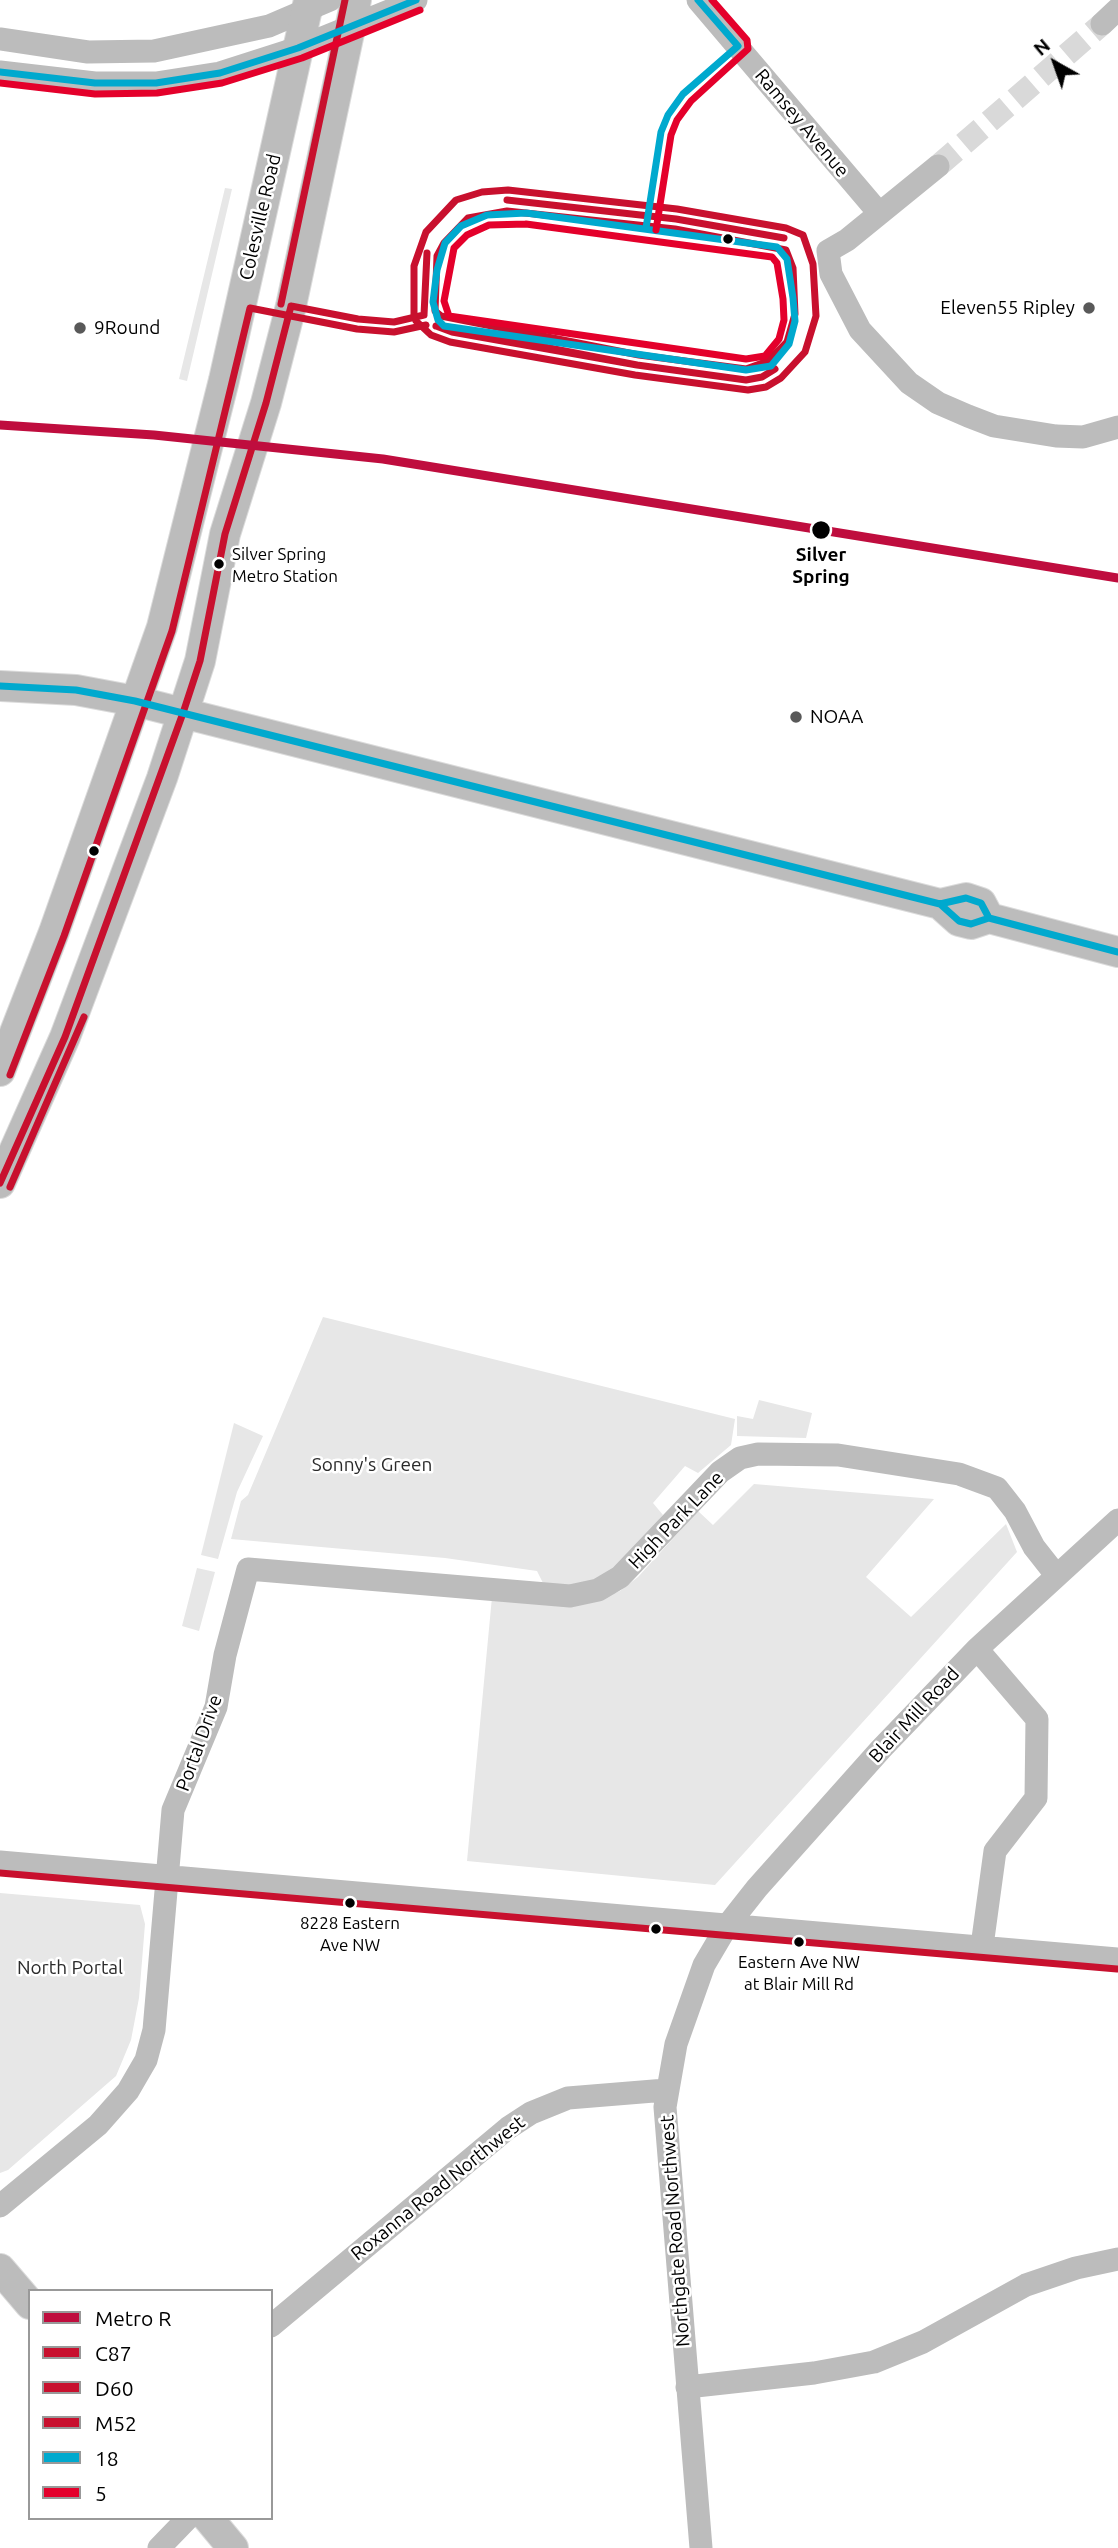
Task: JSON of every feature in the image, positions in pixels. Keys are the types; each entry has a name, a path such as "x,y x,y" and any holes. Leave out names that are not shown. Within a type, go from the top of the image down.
{"main road":[{"name":"Colesville Road","path":"0,1072 54,932 162,627 224,380 298,48 315,4"},
{"path":"0,1183 65,1037 200,662 225,534 266,403 291,306 354,13"},
{"path":"0,686 76,690 135,701 940,904 966,898 981,903 989,918 1118,952"},
{"path":"0,2269 28,2302"},
{"path":"210,2520 233,2548"}],"street":[{"path":"0,72 96,83 156,83 220,74 298,48 354,13 416,0"},
{"name":"Ramsey Avenue","path":"698,0 879,213"},
{"path":"0,39 89,52 154,51 270,26 315,4"},
{"path":"938,166 847,240 828,251 831,274 860,330 891,367 938,403 994,426 1056,436 1083,437 1118,427"},
{"name":"High Park Lane","path":"248,1569 570,1596 598,1590 620,1577 720,1472 740,1458 758,1454 838,1455 959,1474 996,1488 1015,1511 1034,1547 1056,1575"},
{"name":"Blair Mill Road","path":"727,1926 757,1888 881,1749 976,1649 1118,1520"},
{"name":"Portal Drive","path":"0,2206 98,2125 128,2091 146,2060 155,2030 173,1810 216,1707 225,1655 248,1569"},
{"path":"976,1649 1037,1718 1037,1798 995,1851 982,1946"},
{"path":"0,1862 1118,1959"},
{"name":"Northgate Road Northwest","path":"701,2548 665,2124 666,2090 676,2044 700,1975 727,1926"},
{"name":"Roxanna Road Northwest","path":"273,2324 519,2120 568,2098 666,2090"},
{"path":"687,2387 814,2373 874,2362 923,2342 1015,2290 1076,2268 1118,2259"},
{"path":"159,2548 186,2520"}],"green space":[{"path":"225,188 232,189 187,381 179,379"},
{"name":"Sonny's Green","path":"323,1317 735,1419 731,1445 698,1473 685,1466 653,1503 663,1515 632,1553 601,1578 568,1586 543,1583 537,1571 445,1558 231,1539 241,1501 248,1495"},
{"path":"759,1400 812,1413 806,1438 737,1436 737,1416 753,1419"},
{"path":"234,1423 263,1436 237,1492 218,1559 201,1555"},
{"path":"754,1484 934,1499 866,1577 911,1617 1006,1524 1017,1552 715,1885 467,1861 492,1597 587,1603 620,1591 638,1577 698,1511 713,1525"},
{"path":"197,1568 215,1572 199,1631 182,1626"},
{"name":"North Portal","path":"0,1893 140,1905 145,1924 139,1998 131,2040 116,2076 8,2170 0,2173"}],"tunnel":[{"path":"938,166 1102,24"}],"metro line":[{"name":"R","path":"0,425 154,435 383,459 1118,578"}],"transit line":[{"name":"M52","path":"281,304 345,0"},
{"name":"18","path":"0,72 95,83 156,83 220,73 298,48 416,0"},
{"name":"18","path":"646,228 661,132 668,115 683,94 738,46 698,0"},
{"name":"5","path":"656,230 671,135 677,120 691,101 748,49 747,40 712,0"},
{"name":"5","path":"0,83 95,94 157,93 222,83 302,58 420,10"},
{"name":"D60","path":"414,315 414,266 426,232 456,200 482,192 508,190 677,209 786,228 803,235 813,264 816,316 805,352 781,378 766,387 748,390 635,375 450,342 431,335 416,321"},
{"name":"C87","path":"507,200 676,219"},
{"name":"C87","path":"507,200 676,219"},
{"name":"M52","path":"507,211 675,229 786,250 793,268 795,314 787,342 768,361 746,369 639,355 441,316 435,311 437,256 444,243 468,218 507,211"},
{"name":"18","path":"526,213 777,247 787,259 793,298 795,321 789,344 771,366 746,370 444,326 438,320 433,302 437,270 445,243 461,226 487,215 526,213"},
{"name":"C87","path":"676,219 784,238"},
{"name":"C87","path":"676,219 784,238"},
{"name":"5","path":"526,224 772,257 777,263 783,299 784,320 779,339 765,356 746,359 449,316 444,301 454,248 467,235 489,225 526,224"},
{"name":"C87","path":"424,315 427,253"},
{"name":"C87","path":"424,315 427,253"},
{"name":"C87","path":"291,306 358,319 394,322 424,315"},
{"name":"C87","path":"0,1183 65,1037 183,713 200,661 225,534 266,403 291,306"},
{"name":"D60","path":"10,1075 64,936 172,631 250,308 357,329 394,332 426,325"},
{"name":"C87","path":"436,326 637,365"},
{"name":"C87","path":"436,326 452,332 637,365"},
{"name":"C87","path":"637,365 746,380 762,377 775,369"},
{"name":"18","path":"0,686 76,690 135,701 940,904 966,898 981,903 989,918"},
{"name":"18","path":"940,904 959,921 971,924 989,918 1118,952"},
{"name":"D60","path":"10,1187 84,1017"},
{"name":"D60","path":"0,1873 1117,1969"}],"place":[{"name":"Eleven55 Ripley","path":"1089,308"},
{"name":"9Round","path":"80,328"},
{"name":"Silver Spring","path":"821,530"},
{"name":"Silver Spring Metro Station","path":"219,564"},
{"name":"NOAA","path":"796,717"},
{"name":"8228 Eastern Ave NW","path":"350,1903"},
{"name":"Eastern Ave NW at Blair Mill Rd","path":"799,1942"}]}
